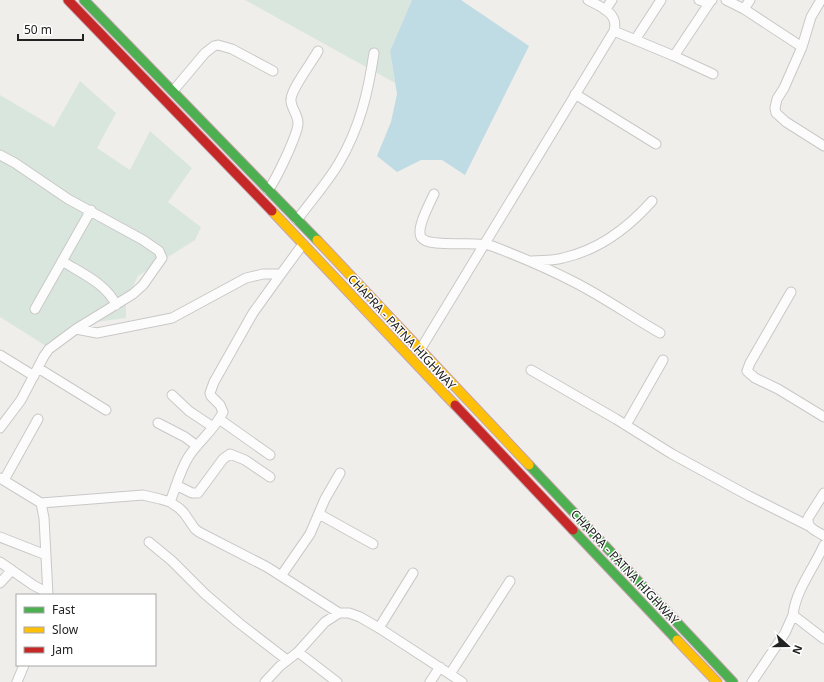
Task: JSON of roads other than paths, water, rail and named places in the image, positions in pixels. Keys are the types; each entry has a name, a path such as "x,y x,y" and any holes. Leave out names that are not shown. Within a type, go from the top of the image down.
{"highway":[{"name":"CHAPRA - PATNA HIGHWAY","path":"68,0 303,244 717,682"},
{"name":"CHAPRA - PATNA HIGHWAY","path":"84,0 297,220 733,682"}],"street":[{"path":"420,350 614,31 616,25 615,19 605,10 588,0"},
{"path":"605,10 612,0"},
{"path":"635,40 661,0"},
{"path":"699,0 705,3 711,1"},
{"path":"726,0 744,9 802,47"},
{"path":"744,9 750,0"},
{"path":"674,56 711,1"},
{"path":"821,4 811,17 802,47 788,80 777,99 775,108 776,112 786,122 824,146"},
{"path":"614,31 713,74"},
{"path":"173,91 205,53 214,46 224,46 273,71"},
{"path":"268,190 284,160 298,125 298,119 291,103 292,94 318,51"},
{"path":"297,220 339,163 355,132 369,86 374,53"},
{"path":"575,94 656,144"},
{"path":"0,156 15,162 68,198 154,246 162,255 161,261 143,285 133,294 76,329 49,349 21,400 0,428"},
{"path":"434,194 422,224 420,232 422,238 440,244 486,243 530,261 577,284 660,333"},
{"path":"530,261 561,259 592,248 620,232 637,218 652,201"},
{"path":"35,309 91,210"},
{"path":"170,502 185,463 223,412 222,408 210,393 214,382 253,313 303,244"},
{"path":"62,262 102,287 113,297 116,305"},
{"path":"76,329 97,332 172,318 246,278 263,274 281,274"},
{"path":"791,292 750,363 747,371 756,378 778,389 824,417"},
{"path":"0,355 36,372 106,410"},
{"path":"626,425 663,360"},
{"path":"530,370 714,478 809,526 824,536"},
{"path":"172,395 189,411 212,427"},
{"path":"38,419 2,479 41,503 143,496 170,502 184,513 195,529 249,557 339,612 349,613 360,617 462,682"},
{"path":"219,419 270,455"},
{"path":"158,423 185,437 197,446"},
{"path":"176,485 192,493 198,493 223,459 230,454 245,460 270,476"},
{"path":"281,576 310,534 340,473"},
{"path":"809,526 808,518 824,493"},
{"path":"41,503 44,518 48,594"},
{"path":"319,514 373,544"},
{"path":"0,537 46,555"},
{"path":"149,542 172,561 205,594 239,623 287,660"},
{"path":"752,682 786,633 793,615 794,603 824,545"},
{"path":"0,562 48,594"},
{"path":"0,582 12,570"},
{"path":"379,628 413,573"},
{"path":"450,674 510,581"},
{"path":"265,682 280,666 298,652 324,622 339,612"},
{"path":"793,615 824,639"},
{"path":"298,652 337,682"},
{"path":"18,682 24,666"},
{"path":"430,682 440,667"}],"water":[{"path":"412,0 461,0 529,46 465,175 442,160 421,160 397,172 377,156 391,122 397,94 390,51"}]}
